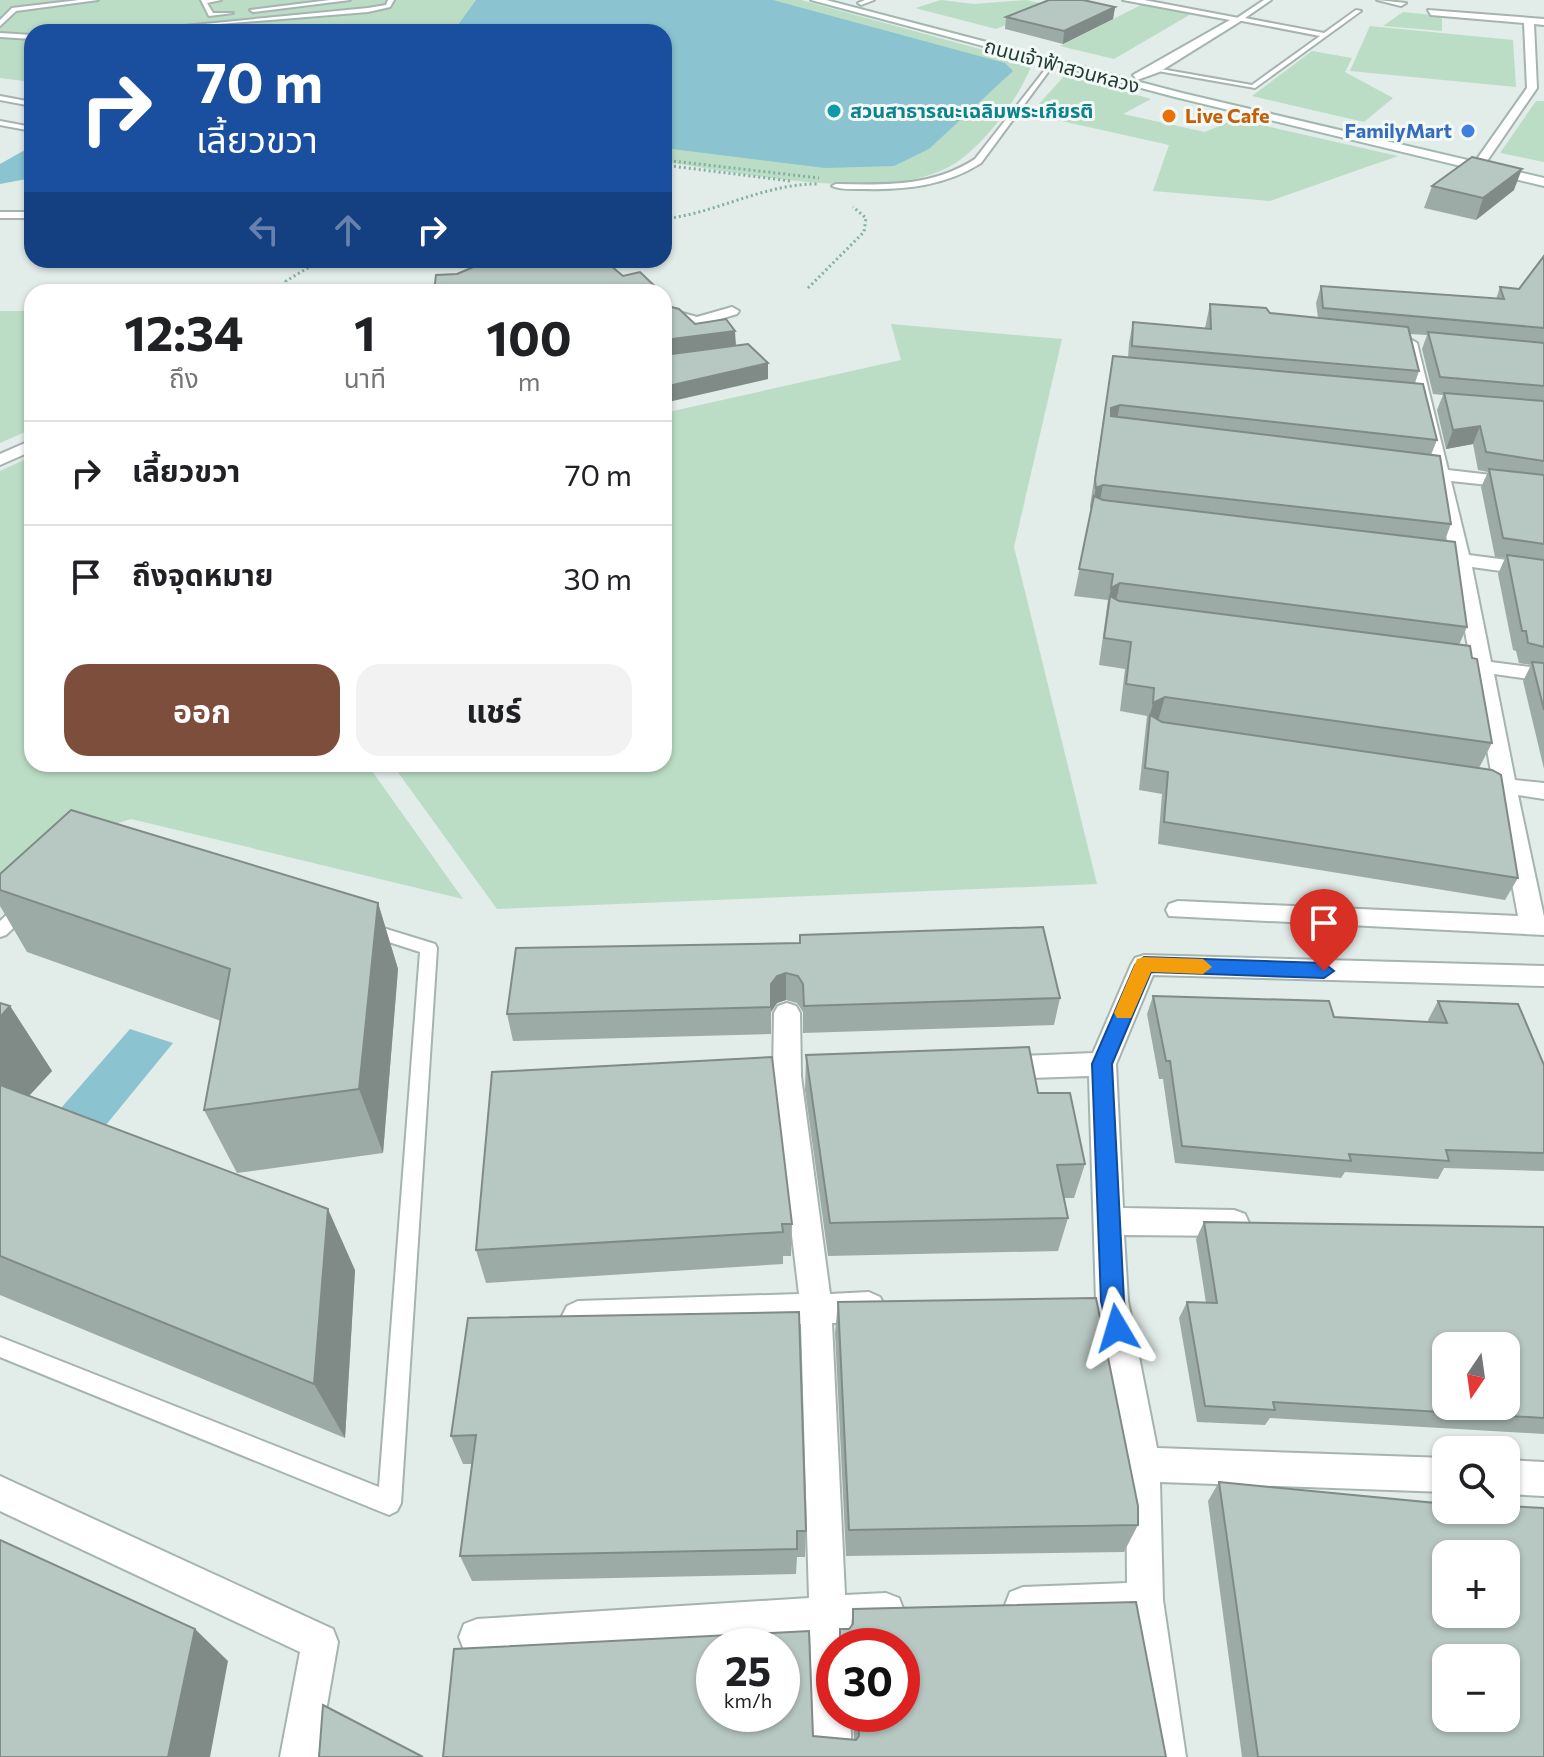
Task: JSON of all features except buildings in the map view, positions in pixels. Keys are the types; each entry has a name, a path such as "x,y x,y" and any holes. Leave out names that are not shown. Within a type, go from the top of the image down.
{"street":[{"name":"ถนนเจ้าฟ้าสวนหลวง","path":"816,0 1051,64 1366,143 1544,182"},
{"path":"1128,0 1161,2 1239,19"},
{"path":"1382,0 1401,3"},
{"name":"ถนนเจ้าฟ้าสวนหลวง","path":"861,1 1137,77 1544,172"},
{"path":"1431,12 1544,22"},
{"path":"1137,77 1155,70 1239,19"},
{"path":"1483,159 1532,88 1529,21"},
{"path":"1530,59 1544,61"},
{"path":"672,314 697,322 732,311"},
{"path":"1178,910 1538,927 1505,786 1461,560 1410,341"},
{"path":"0,460 24,449"},
{"path":"1409,471 1544,486"},
{"path":"1429,556 1544,571"},
{"path":"1452,662 1544,675"},
{"path":"1475,781 1544,791"},
{"path":"1167,1757 1145,1600 1143,1464 1097,1301 1111,1221 1102,1064 1144,965 1544,976"},
{"path":"787,1013 787,1076 816,1309 833,1757"},
{"path":"976,1069 1102,1064"},
{"path":"1111,1221 1266,1223"},
{"path":"550,1317 894,1307"},
{"path":"1143,1464 1432,1474"},
{"path":"1520,1478 1544,1479"},
{"path":"0,1493 320,1642 299,1757"},
{"path":"987,1607 1145,1600"},
{"path":"477,1637 924,1610"}],"lane":[{"path":"0,24 14,9 95,0"},
{"path":"218,0 203,1 211,15 347,0"},
{"path":"213,24 368,10 388,6 391,0"},
{"path":"1239,19 1268,0"},
{"path":"1155,70 1253,87 1358,11"},
{"path":"1239,19 1325,35"},
{"path":"0,35 24,36"},
{"path":"836,186 888,187 963,172 978,161 1051,64"},
{"path":"1,99 24,103"},
{"path":"0,123 24,128"},
{"path":"0,215 24,215"},
{"path":"0,931 45,888"},
{"path":"0,1347 389,1503 429,948 356,925"}],"path":[{"path":"672,164 836,186 866,218 864,232 808,288"},
{"path":"672,164 825,179"},
{"path":"672,219 686,218 797,182"},
{"path":"286,284 286,281 308,268"}],"green space":[{"name":"สวนสาธารณะเฉลิมพระเกียรติ","path":"0,0 801,0 1031,63 1018,93 1000,119 957,162 929,175 894,182 856,184 815,183 672,163 672,24 24,24 24,81 0,78"},
{"path":"941,0 974,4 1026,0 1054,6 996,29 915,8"},
{"path":"1141,5 1191,14 1114,59 1060,46"},
{"path":"1403,12 1442,16 1442,31 1383,26"},
{"path":"1370,26 1513,40 1516,87 1350,71"},
{"path":"1312,51 1352,58 1345,72 1393,98 1364,122 1252,96"},
{"path":"1065,75 1151,99 1123,114 1205,132 1235,119 1398,156 1270,201 1153,191 1169,145 1030,114"},
{"path":"1536,101 1544,101 1544,162 1500,153"},
{"path":"0,311 24,311 24,432 0,443"},
{"path":"891,324 1062,339 1014,547 1097,884 497,909 398,772 672,772 672,411 901,360"},
{"path":"24,460 24,772 373,772 463,899 131,819 39,848 0,883 0,471"}],"water":[{"name":"สวนสาธารณะเฉลิมพระเกียรติ","path":"476,0 773,0 1005,63 1013,71 929,149 894,166 825,168 672,149 672,24 459,24"},
{"path":"24,150 24,180 0,184 0,164"},
{"path":"130,1029 173,1043 101,1131 55,1115"}],"slow traffic":[{"path":"1124,1013 1144,965 1203,967"}],"place":[{"name":"สวนสาธารณะเฉลิมพระเกียรติ","path":"834,111"},
{"name":"Live Cafe","path":"1169,116"},
{"name":"FamilyMart","path":"1468,131"}],"route":[{"path":"1117,1328 1112,1301 1102,1064 1144,965 1324,971"}]}
